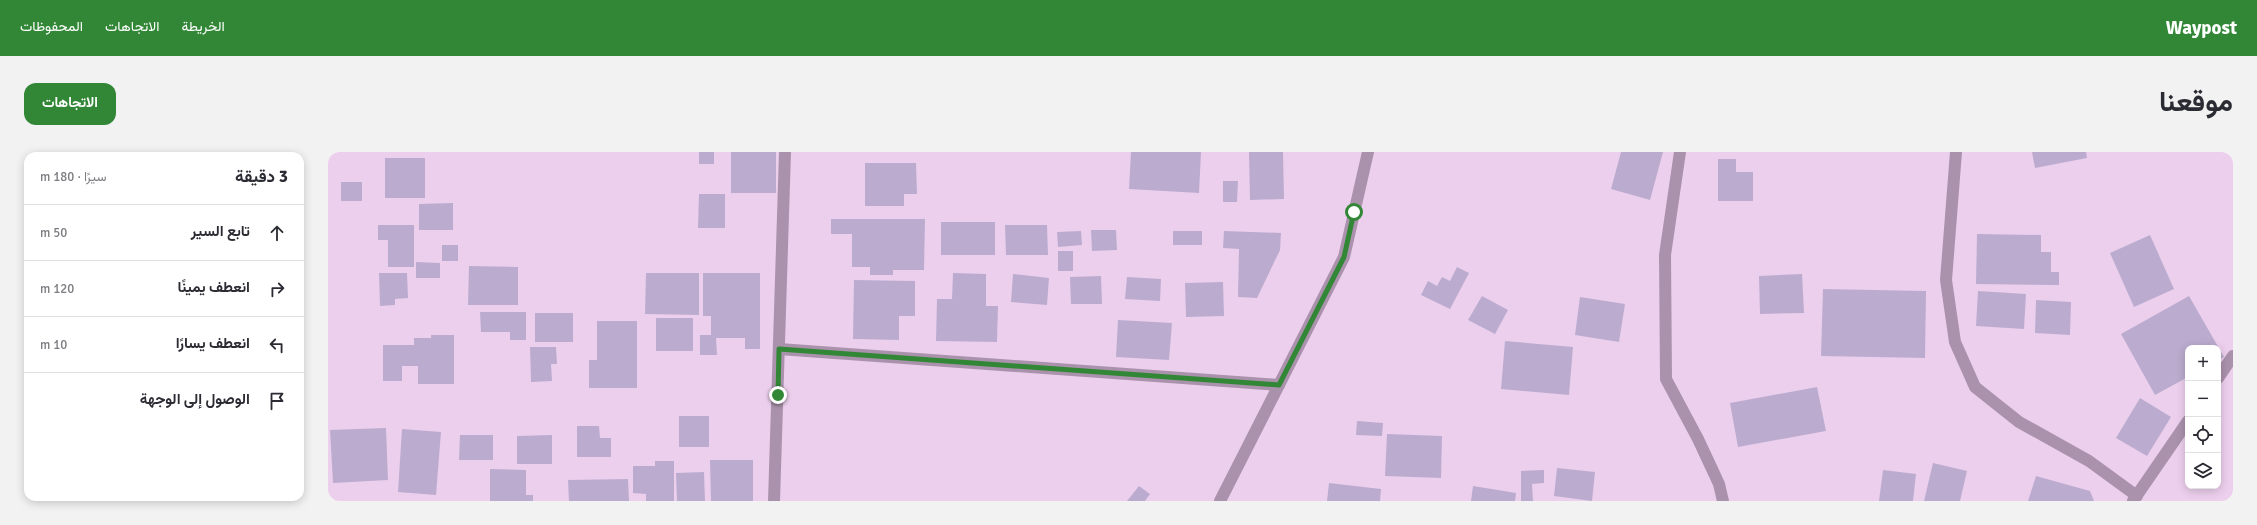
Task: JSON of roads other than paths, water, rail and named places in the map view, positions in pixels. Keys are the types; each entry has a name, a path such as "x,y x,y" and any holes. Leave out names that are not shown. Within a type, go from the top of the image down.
{"street":[{"path":"774,501 785,152"},
{"path":"1220,501 1344,257 1368,152"},
{"path":"1680,152 1665,255 1666,379 1719,484 1723,501"},
{"path":"1956,152 1946,280 1955,342 1975,387 2019,422 2089,461 2135,498 2185,426"},
{"path":"779,349 1279,385"},
{"path":"2221,374 2233,356"}]}
